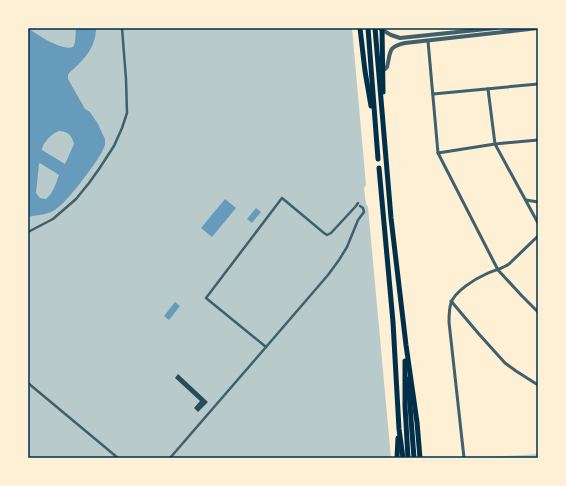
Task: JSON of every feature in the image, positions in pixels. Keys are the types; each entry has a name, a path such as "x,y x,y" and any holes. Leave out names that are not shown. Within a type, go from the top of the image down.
{"main road":[{"path":"360,28 365,71 376,135"},
{"path":"368,28 378,159"},
{"path":"375,28 391,218 417,422 420,458"},
{"path":"381,29 384,133"},
{"path":"365,71 367,76 375,78 379,77 383,70"},
{"path":"379,168 393,322 399,430 403,458"},
{"path":"383,219 391,218"},
{"path":"406,344 405,406 408,458"},
{"path":"406,344 414,458"},
{"path":"397,458 399,430"}],"street":[{"path":"28,232 53,219 76,199 103,165 114,146 127,113 122,28"},
{"path":"381,29 395,37 404,38 496,28"},
{"path":"383,70 386,69 390,52 396,45 538,28"},
{"path":"428,41 438,153 498,270 538,312"},
{"path":"433,94 538,84"},
{"path":"488,89 495,144 538,223"},
{"path":"438,153 495,144 538,140"},
{"path":"266,347 206,298 282,198 327,235 331,233 358,204"},
{"path":"526,200 538,202"},
{"path":"170,458 328,275 347,247 358,220 364,212 363,208 360,206"},
{"path":"464,458 449,322 451,302 461,290 474,281 486,274 504,268 538,236"},
{"path":"451,302 505,363 538,385"},
{"path":"28,383 118,458"}],"shaded area":[{"path":"28,28 352,28 366,185 364,188 366,204 368,207 391,458 28,458"},
{"path":"538,454 538,458 489,458 490,457"}],"water":[{"path":"28,28 56,45 68,48 73,47 75,43 76,28 96,28 94,42 88,54 69,73 68,79 85,109 90,112 98,124 105,139 105,145 97,160 64,202 53,211 28,217","holes":["59,131 69,134 74,144 65,164 42,150 48,139","40,163 59,175 52,191 46,199 40,198 36,193"]},
{"path":"225,199 236,208 212,237 201,228"},
{"path":"256,208 261,212 252,223 247,219"},
{"path":"175,302 180,306 169,320 164,316"}],"building":[{"path":"178,374 208,402 198,412 194,408 200,401 175,378"}]}
